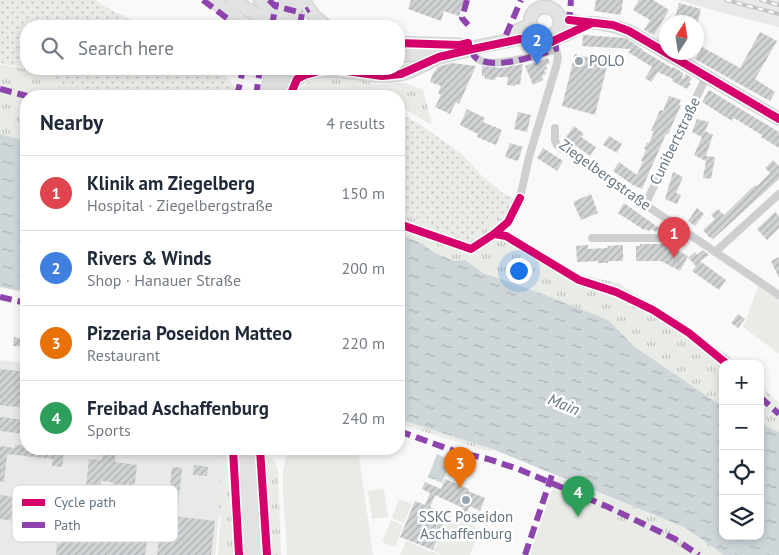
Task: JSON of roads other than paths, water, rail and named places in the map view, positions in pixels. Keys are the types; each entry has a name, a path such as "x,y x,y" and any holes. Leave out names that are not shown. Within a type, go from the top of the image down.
{"highway":[{"path":"269,90 273,75"},
{"path":"242,455 248,478 260,555"},
{"path":"247,555 248,478 252,455"}],"main road":[{"path":"212,0 240,20"},
{"path":"260,0 281,20"},
{"path":"285,0 285,20"},
{"path":"287,20 297,0"},
{"path":"303,0 319,20"},
{"path":"236,3 278,20"},
{"path":"506,35 520,24 529,8 548,9 587,23 612,26 629,31 779,119"},
{"path":"535,30 531,18 548,9"},
{"path":"424,53 518,32 535,30 549,36 548,9"},
{"path":"520,39 546,43 587,23"},
{"path":"405,72 439,57 520,39 535,30"},
{"path":"405,42 460,45"},
{"path":"405,55 473,49"},
{"path":"275,75 279,90"},
{"path":"286,90 305,75"},
{"path":"375,75 392,75"}],"street":[{"path":"473,49 474,56 477,59 502,62 526,58 556,49 558,58 556,67 529,157 520,198"},
{"name":"Cunibertstraße","path":"645,205 706,77"},
{"name":"Ziegelbergstraße","path":"556,128 555,140 557,145 689,235 775,288 779,295"},
{"path":"715,252 779,194"},
{"path":"592,238 681,238 689,235"}],"water":[{"path":"0,134 20,139 20,291 0,287"},
{"name":"Main","path":"405,236 454,261 465,260 483,273 608,320 635,347 719,404 719,540 764,540 764,425 779,432 779,555 724,555 686,528 492,449 405,421"},
{"path":"437,454 451,460 442,483 428,477"}],"railway":[{"path":"726,0 779,14"},
{"path":"761,0 779,5"}],"place":[{"name":"POLO","path":"579,61"},
{"name":"Rivers & Winds","path":"537,65"},
{"name":"Klinik am Ziegelberg","path":"674,258"},
{"name":"Pizzeria Poseidon Matteo","path":"460,488"},
{"name":"SSKC Poseidon Aschaffenburg","path":"466,500"},
{"name":"Freibad Aschaffenburg","path":"578,517"}]}
